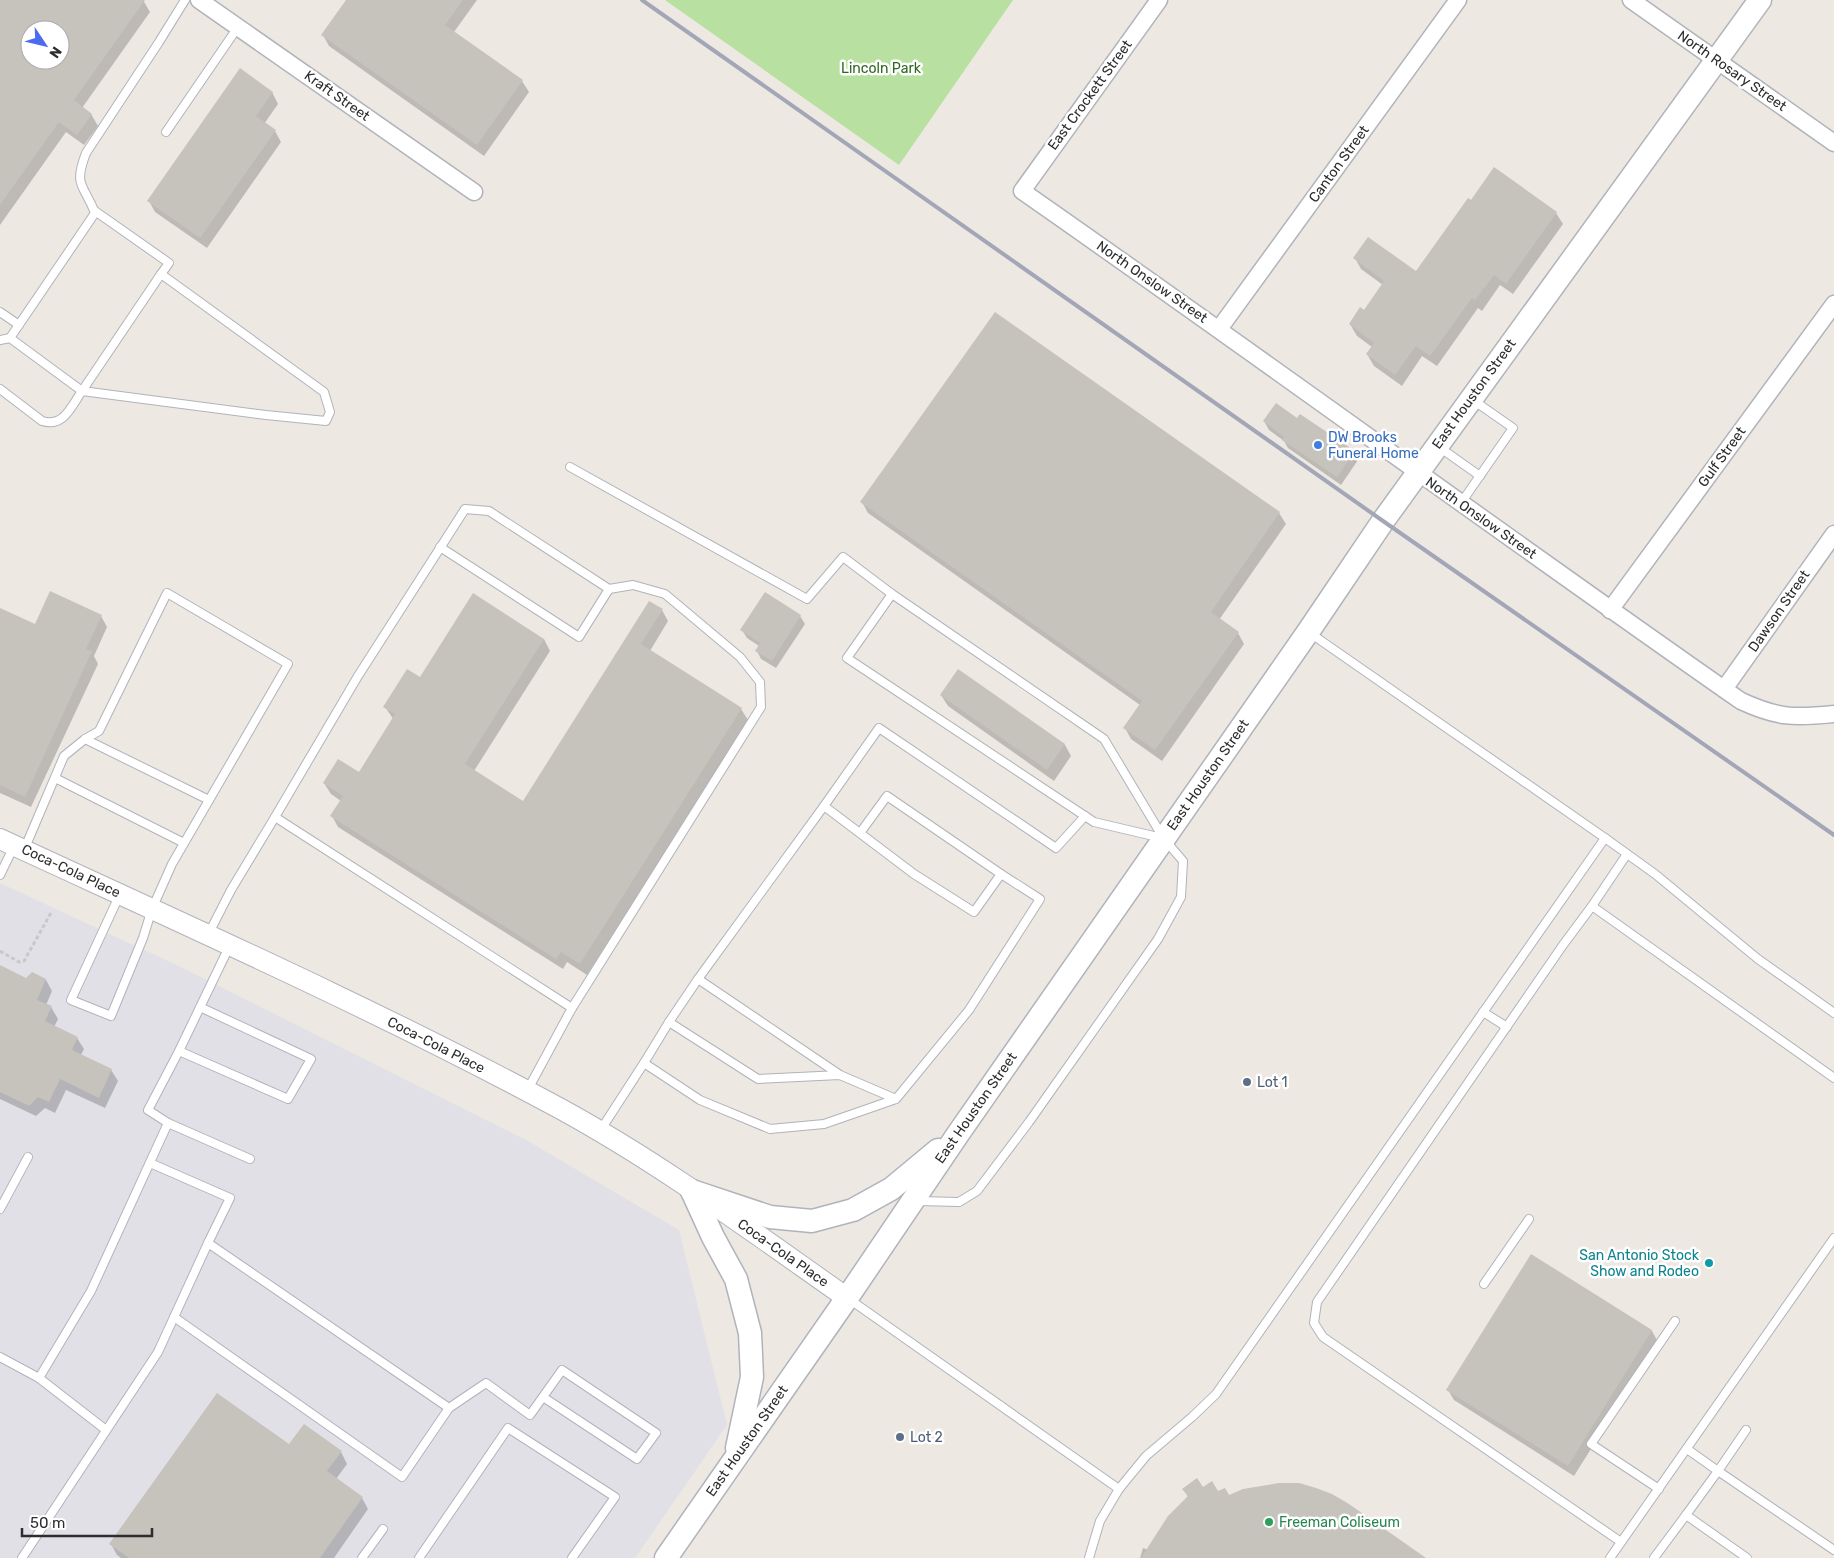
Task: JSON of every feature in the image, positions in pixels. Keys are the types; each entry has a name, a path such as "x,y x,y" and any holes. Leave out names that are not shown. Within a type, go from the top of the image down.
{"main road":[{"name":"East Houston Street","path":"666,1558 847,1298 958,1134 1308,632 1375,531 1760,0"},
{"path":"692,1191 770,1217 812,1221 853,1210 891,1188 958,1134"},
{"path":"692,1191 713,1237 736,1279 750,1333 752,1377 735,1459"}],"street":[{"name":"Kraft Street","path":"199,0 474,192"},
{"name":"East Crockett Street","path":"1022,191 1159,0"},
{"name":"Canton Street","path":"1219,329 1458,0"},
{"name":"North Rosary Street","path":"1631,0 1834,143"},
{"name":"North Onslow Street","path":"1022,191 1219,329 1610,610 1741,701 1765,712 1785,717 1834,714"},
{"name":"Gulf Street","path":"1610,610 1834,304"},
{"name":"Dawson Street","path":"1724,689 1834,534"},
{"name":"Coca-Cola Place","path":"13,845 322,988 432,1042 560,1109 692,1191 847,1298"}],"lane":[{"path":"0,389 42,421 52,423 65,417 169,263 95,211 80,185 81,164 86,153 185,0"},
{"path":"166,132 238,27"},
{"path":"0,340 10,338 95,211"},
{"path":"10,338 82,391 326,421 330,412 324,392 162,274"},
{"path":"0,312 19,325"},
{"path":"1461,503 1513,428 1471,399"},
{"path":"1437,446 1480,476"},
{"path":"570,467 807,599 843,557 892,594 1104,739 1164,839 1183,862 1181,897 1158,938 1029,1122 977,1192 959,1202 913,1200"},
{"path":"208,935 231,890 358,676 466,508 489,511 609,589 633,584 665,594 740,657 760,682 762,707 572,1008 527,1092"},
{"path":"440,548 579,636 609,589"},
{"path":"0,875 13,845 55,778 64,756 84,738 99,731 167,593 288,664 172,864 152,909 143,938 110,1016 71,1000 120,894"},
{"path":"892,594 847,658 1094,822 1164,839"},
{"path":"1308,632 1655,874 1758,959 1834,1014"},
{"path":"599,1132 698,979 879,728 1056,848 1085,816"},
{"path":"84,738 209,800"},
{"path":"55,778 184,843"},
{"path":"644,1063 700,1100 770,1129 824,1124 896,1099 969,1010 1040,899 887,796 860,833"},
{"path":"824,806 914,874 974,912 1001,874"},
{"path":"275,817 572,1008"},
{"path":"1089,1558 1100,1521 1119,1489 1146,1456 1192,1418 1216,1394 1605,838"},
{"path":"1621,1542 1323,1337 1314,1323 1318,1302 1627,854"},
{"path":"1592,906 1834,1078"},
{"path":"230,945 179,1051 148,1110 168,1123 250,1159"},
{"path":"698,979 840,1075 896,1099"},
{"path":"179,1051 288,1099 311,1059 200,1007"},
{"path":"1483,1012 1507,1027"},
{"path":"669,1022 758,1078 840,1075"},
{"path":"39,1378 91,1291 168,1123"},
{"path":"0,1209 28,1157"},
{"path":"22,1558 158,1352 230,1198 150,1163"},
{"path":"1484,1284 1529,1219"},
{"path":"1610,1558 1834,1238"},
{"path":"208,1243 449,1408"},
{"path":"847,1298 1119,1489"},
{"path":"174,1318 402,1477 449,1408 486,1384 530,1415 562,1370 656,1433 637,1459 543,1397"},
{"path":"1658,1489 1591,1444 1676,1322"},
{"path":"0,1357 39,1378 106,1430"},
{"path":"419,1558 508,1428 615,1497 572,1558"},
{"path":"1654,1558 1746,1430"},
{"path":"1687,1449 1834,1550"},
{"path":"1686,1515 1747,1558"},
{"path":"362,1558 383,1529"}],"path":[{"path":"0,951 19,962 24,961 52,911"}],"shaded area":[{"path":"0,883 183,968 528,1141 679,1230 727,1425 635,1558 0,1558"}],"green space":[{"name":"Lincoln Park","path":"665,0 1013,0 899,165"}],"building":[{"path":"0,0 145,0 74,100 92,114 77,135 59,122 0,205"},
{"path":"346,0 463,0 445,25 523,80 477,145 321,35"},
{"path":"240,68 273,92 256,116 276,130 200,238 147,201"},
{"path":"1494,167 1557,212 1506,284 1494,275 1475,300 1472,298 1430,356 1416,346 1395,375 1366,354 1374,343 1349,324 1360,307 1364,310 1384,281 1353,258 1368,237 1416,271 1468,198 1471,200"},
{"path":"995,312 1280,512 1211,612 1239,632 1155,750 1123,728 1142,701 860,502"},
{"name":"DW Brooks Funeral Home","path":"1276,403 1297,418 1300,414 1355,451 1337,477 1282,440 1284,437 1263,421"},
{"path":"50,591 102,615 86,649 92,651 25,797 0,785 0,608 35,624"},
{"path":"765,592 801,615 772,661 755,651 760,643 740,630"},
{"path":"473,593 544,639 465,764 523,801 649,601 663,609 641,644 742,708 580,964 561,952 556,959 330,816 343,796 323,783 338,759 359,772 395,714 383,707 407,669 420,677"},
{"path":"958,669 1065,744 1047,770 940,695"},
{"path":"0,965 26,978 32,972 46,979 37,1000 52,1006 45,1021 78,1037 72,1050 112,1069 99,1098 60,1079 49,1102 38,1097 29,1106 0,1092"},
{"path":"1531,1254 1652,1330 1568,1466 1446,1390"},
{"path":"217,1393 289,1444 304,1424 342,1451 327,1471 363,1497 320,1558 129,1558 109,1544"},
{"name":"Freeman Coliseum","path":"1197,1478 1203,1487 1212,1481 1218,1491 1225,1488 1229,1495 1243,1489 1279,1483 1299,1483 1316,1488 1332,1494 1349,1504 1426,1558 1141,1558 1168,1516 1188,1496 1182,1489"}],"railway":[{"path":"642,0 1383,521 1834,835"}],"place":[{"name":"DW Brooks Funeral Home","path":"1318,445"},
{"name":"Lot 1","path":"1247,1082"},
{"name":"San Antonio Stock Show and Rodeo","path":"1709,1263"},
{"name":"Lot 2","path":"900,1437"},
{"name":"Freeman Coliseum","path":"1269,1522"}]}
